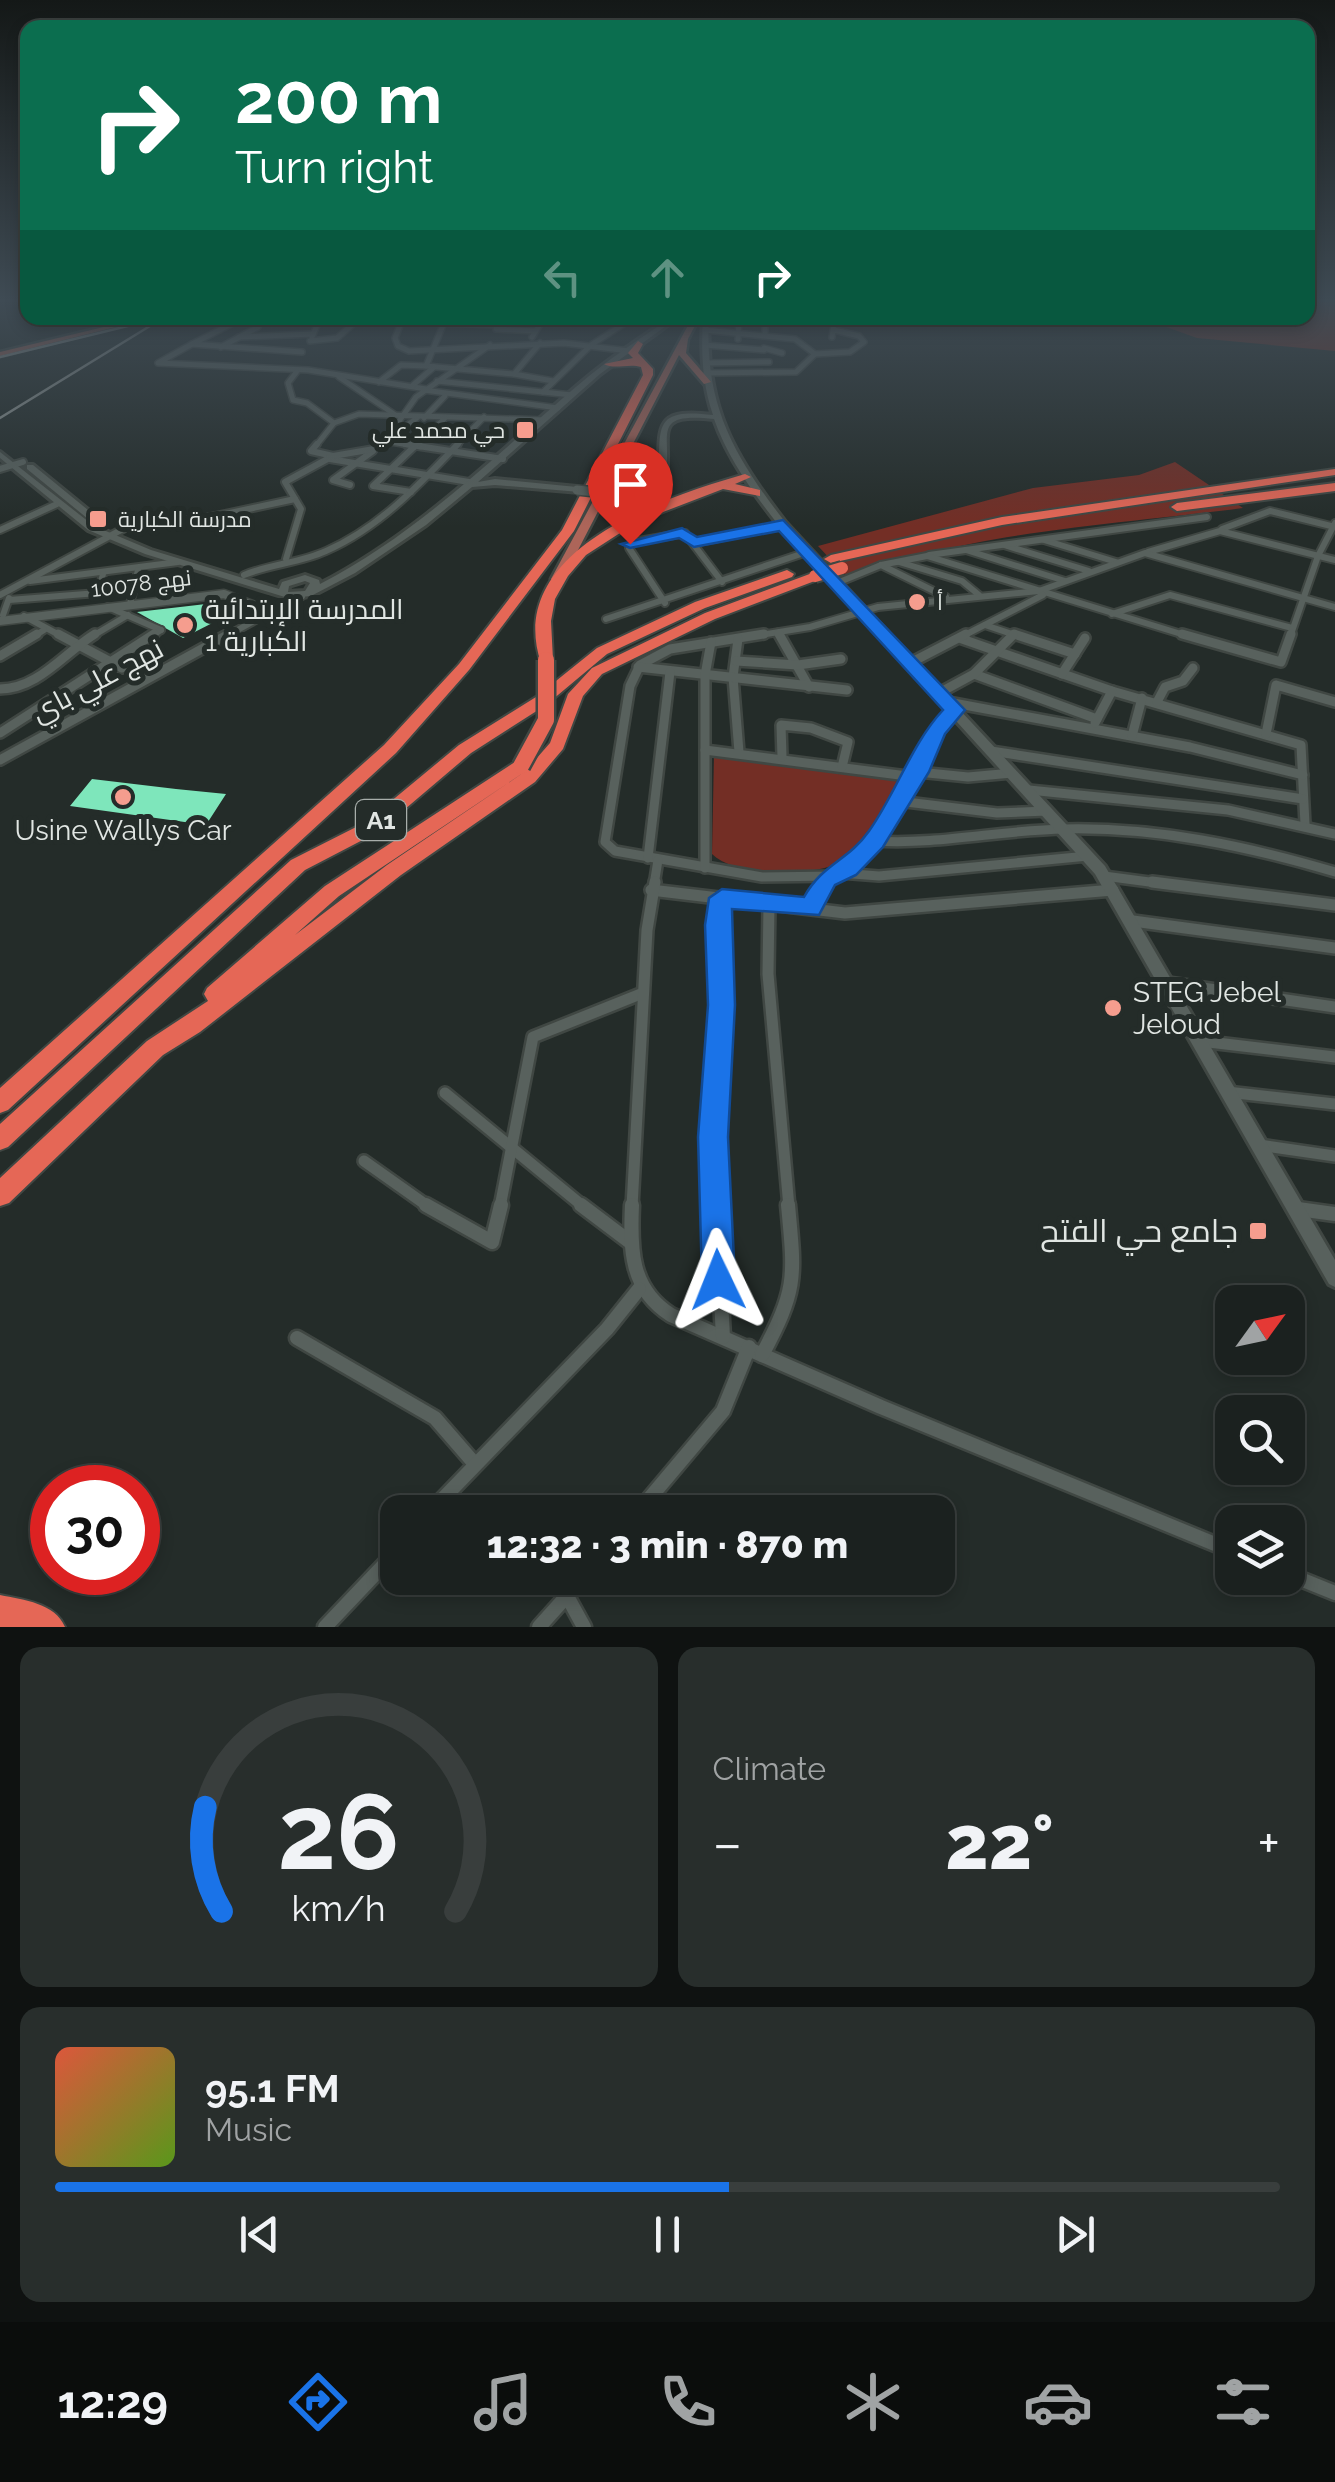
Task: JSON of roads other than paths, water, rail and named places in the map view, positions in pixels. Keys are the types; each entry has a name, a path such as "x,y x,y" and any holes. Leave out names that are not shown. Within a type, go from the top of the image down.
{"highway":[{"path":"0,1103 390,749 464,667 568,531 626,426 628,411 648,375"},
{"name":"A1","path":"837,563 1002,520 1335,472"},
{"path":"155,1048 332,891 521,766 546,720 548,598 580,556 604,533 745,476"},
{"path":"721,486 756,492"},
{"name":"A1","path":"0,1140 298,866 372,826 450,761 541,702 592,657 700,605 809,565 837,563 1012,528 1335,487"},
{"name":"A1","path":"0,1194 155,1048 192,1025 394,870 529,778 552,754 576,694 597,671 809,565"},
{"path":"0,1611 32,1617 49,1627"}],"main road":[{"path":"18,463 57,504 112,534 178,562 301,596 362,564 472,485 596,375"},
{"path":"626,426 655,375"},
{"path":"548,598 665,375"},
{"path":"706,375 716,421 745,476 809,565 837,583 864,610 1104,876 1291,1208 1335,1278"},
{"path":"488,472 560,488 624,495 648,492 662,480 662,429 674,418 689,414 716,421"},
{"path":"661,438 673,426 716,421"},
{"path":"0,451 112,534 270,581 362,564"},
{"path":"502,460 510,479"},
{"path":"472,485 510,479"},
{"path":"284,593 285,584 301,578 316,582 314,591"}],"street":[{"path":"294,375 288,383 293,400 306,402 334,424"},
{"path":"335,375 412,386 445,396 558,408"},
{"path":"378,382 388,375"},
{"path":"412,386 422,375"},
{"path":"385,441 396,416 444,375"},
{"path":"479,384 484,375"},
{"path":"519,375 553,381"},
{"path":"543,392 559,375"},
{"path":"341,376 339,380 396,416"},
{"path":"437,380 572,395"},
{"path":"350,485 333,480 421,418 445,396"},
{"path":"472,485 354,465 311,451 334,424 360,414 544,420"},
{"path":"410,492 374,486 448,416"},
{"path":"244,575 330,550 410,492 484,417"},
{"path":"385,441 502,460"},
{"path":"286,560 301,517 285,482 331,457 374,449"},
{"path":"0,468 18,463"},
{"name":"نهج 10078","path":"0,595 9,595 27,581 134,524 197,520 295,499"},
{"path":"0,530 57,504"},
{"path":"912,662 962,639 1038,593 1270,511 1333,525 1318,556 1281,662 1038,593 926,556"},
{"path":"837,583 896,561 1037,538 1207,517"},
{"path":"694,542 783,525"},
{"path":"1220,530 1335,560"},
{"path":"665,603 628,546 682,532 694,542 722,582"},
{"path":"1037,538 1117,562"},
{"path":"1001,544 1092,572"},
{"path":"963,550 1065,582"},
{"path":"1145,552 1335,607"},
{"path":"896,561 964,582 979,595"},
{"path":"27,581 178,562"},
{"path":"606,619 722,582 809,565"},
{"path":"881,565 948,598"},
{"path":"130,604 138,570"},
{"path":"93,609 103,574"},
{"path":"2,617 9,595 98,593"},
{"path":"273,610 284,593"},
{"path":"1013,635 947,702 916,774 875,841 840,873 827,879 706,868 615,852 605,842 630,686 638,667 663,651 778,633 864,610 948,598 1038,593"},
{"name":"نهج 10078","path":"2,617 224,594 273,610"},
{"path":"1112,614 1170,595 1292,628"},
{"name":"نهج علي باي","path":"0,760 301,596"},
{"path":"107,607 161,630"},
{"path":"24,616 122,668"},
{"path":"0,689 17,689 32,682 76,645 128,616"},
{"path":"986,625 1074,654"},
{"path":"0,656 44,630"},
{"path":"2,729 161,630"},
{"path":"778,633 809,687"},
{"path":"1062,674 1085,638"},
{"path":"738,639 733,677 740,752"},
{"path":"962,639 1112,691 1304,747 1304,824"},
{"path":"706,868 704,675 710,642"},
{"path":"736,661 798,665 841,659"},
{"path":"638,667 847,690"},
{"path":"1157,702 1165,687 1182,681 1193,668"},
{"path":"670,672 643,993 630,1242 639,1288 655,1307 722,1338 1215,1544"},
{"path":"974,674 1097,719"},
{"path":"1266,734 1276,685 1335,702"},
{"path":"1091,730 1112,691"},
{"path":"1132,736 1142,698"},
{"path":"947,702 1132,736 1303,775"},
{"path":"782,757 781,725 798,726 848,742 842,768"},
{"path":"705,750 916,774 968,777 1012,773"},
{"path":"992,750 1304,799"},
{"path":"1028,790 1228,810 1335,834"},
{"path":"898,801 997,813 1047,810"},
{"path":"875,841 1064,829 1187,839 1335,872"},
{"path":"840,873 917,874 1088,856"},
{"path":"1104,876 1335,905"},
{"path":"810,908 827,879"},
{"path":"651,890 855,912 1113,890"},
{"path":"722,898 718,925 721,1005 713,1137 722,1338"},
{"path":"652,1495 723,1411 755,1351 790,1302 794,1267 768,974 769,904"},
{"path":"1132,921 1335,948"},
{"path":"1168,984 1335,1007"},
{"path":"364,1161 434,1212 492,1242 514,1153 533,1036 643,993"},
{"path":"1198,1041 1335,1057"},
{"path":"445,1092 514,1153 630,1242"},
{"path":"1227,1092 1335,1104"},
{"path":"1256,1145 1335,1156"},
{"path":"1291,1208 1335,1214"},
{"path":"445,1495 607,1329 639,1288"},
{"path":"297,1338 435,1418 474,1463"},
{"path":"324,1627 380,1569"},
{"path":"1305,1581 1335,1593"},
{"path":"539,1627 567,1596 584,1627"}],"tram line":[{"path":"0,418 70,375"}],"place":[{"name":"حي محمد علي","path":"525,430"},
{"name":"مدرسة الكبارية","path":"98,519"},
{"name":"أ","path":"917,602"},
{"name":"المدرسة الإبتدائية الكبارية 1","path":"185,625"},
{"name":"Usine Wallys Car","path":"123,797"},
{"name":"STEG Jebel Jeloud","path":"1113,1008"},
{"name":"جامع حي الفتح","path":"1258,1231"}]}
